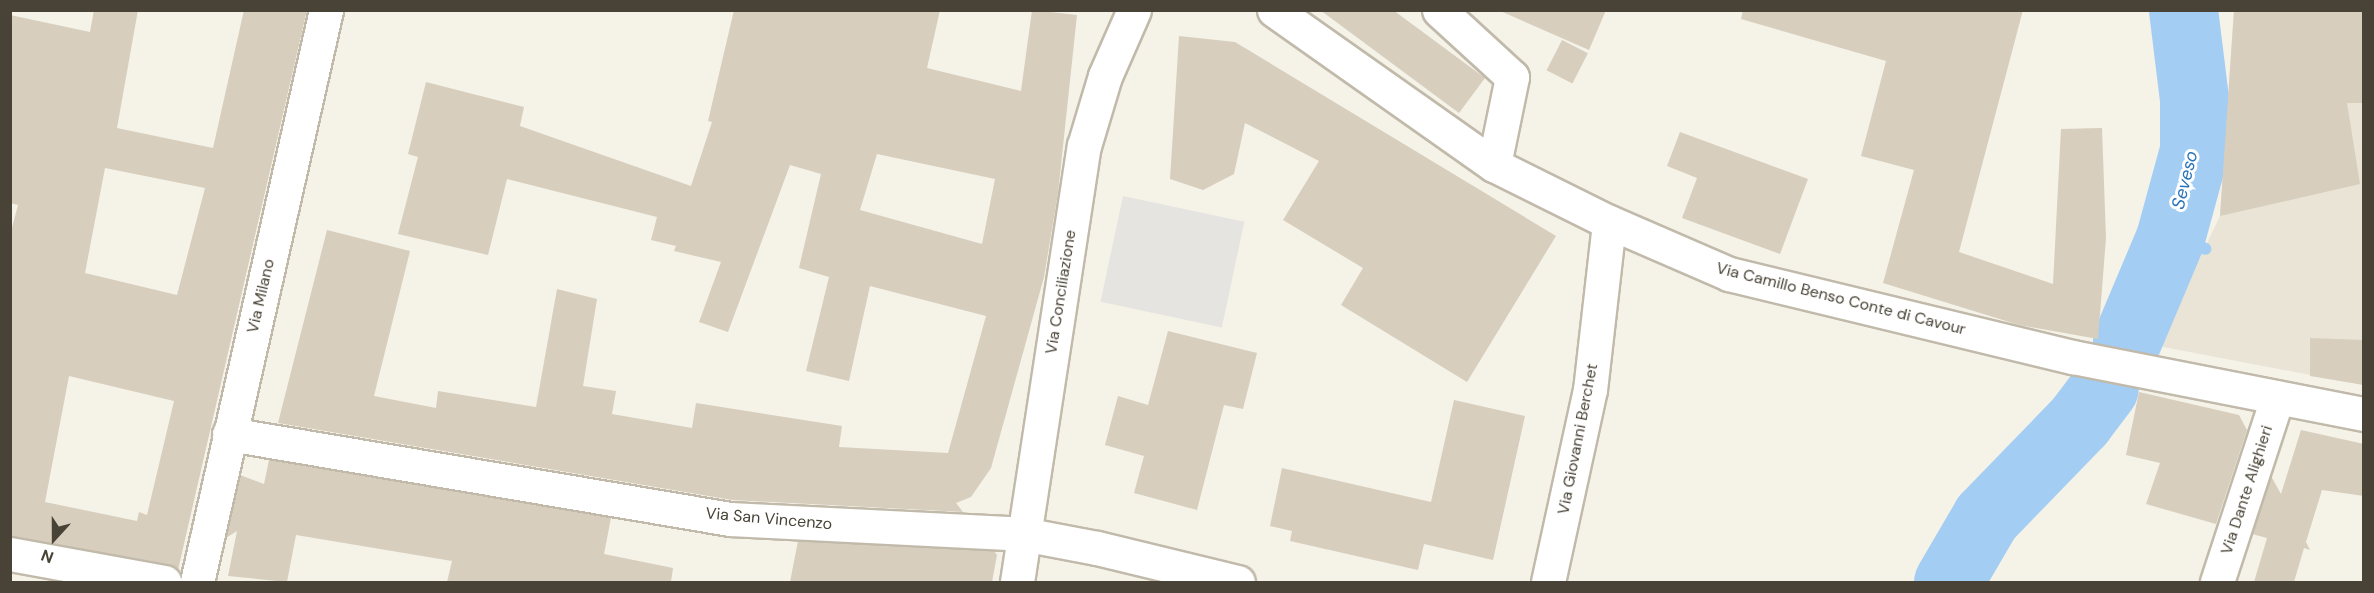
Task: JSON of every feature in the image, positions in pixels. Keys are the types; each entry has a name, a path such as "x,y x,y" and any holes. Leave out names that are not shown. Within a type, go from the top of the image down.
{"street":[{"name":"Via Milano","path":"197,582 326,10"},
{"name":"Via Conciliazione","path":"1017,582 1084,146 1108,68 1134,10"},
{"name":"Via Camillo Benso Conte di Cavour","path":"1274,10 1494,165 1609,222 1729,274 2073,357 2364,414"},
{"path":"1439,10 1512,77 1494,165"},
{"name":"Via Giovanni Berchet","path":"1548,582 1590,390 1609,222"},
{"name":"Via Dante Alighieri","path":"2217,582 2277,398"},
{"name":"Via San Vincenzo","path":"229,434 730,519 1023,534 1097,548 1238,582"},
{"path":"10,554 164,582"}],"shaded area":[{"path":"2234,11 2363,11 2363,385 2158,346 2220,216"},
{"path":"1123,196 1244,222 1222,327 1101,302"}],"building":[{"path":"94,10 138,10 117,128 213,148 244,10 307,10 178,570 167,564 10,536 10,235 18,205 10,203 10,15 90,32","holes":["105,168 205,188 177,295 85,273","69,376 174,401 147,515 139,512 137,521 45,502"]},
{"path":"734,10 940,10 927,68 1021,91 1032,10 1077,15 1058,193 1044,277 991,468 971,497 956,503 963,512 732,500 278,423 327,230 410,251 374,396 436,408 438,391 536,407 557,289 597,299 583,386 616,391 612,414 692,428 696,403 842,426 839,447 948,453 986,316 870,286 849,381 806,371 829,277 799,268 821,174 790,165 728,332 699,322 721,262 674,251 676,246 651,240 657,217 507,179 488,255 398,234 418,157 408,154 426,82 524,107 520,126 691,186 712,122 708,121","holes":["877,154 995,179 982,244 860,210"]},
{"path":"1320,10 1393,10 1485,78 1459,113"},
{"path":"1498,10 1606,10 1589,50"},
{"path":"1743,10 2023,10 1959,252 2053,284 2061,129 2102,128 2106,238 2098,339 2019,325 1883,283 1914,170 1861,156 1886,61 1741,19"},
{"path":"2234,10 2364,10 2364,103 2347,103 2360,184 2220,216"},
{"path":"1179,36 1235,42 1556,236 1467,382 1341,305 1363,268 1283,220 1319,161 1245,123 1234,174 1203,190 1170,179"},
{"path":"1562,40 1588,53 1572,83 1547,70"},
{"path":"1680,132 1808,179 1780,254 1682,218 1697,178 1667,166"},
{"path":"1168,331 1257,353 1243,409 1224,405 1197,510 1134,493 1144,456 1105,445 1118,396 1148,405"},
{"path":"2310,338 2364,340 2364,385 2310,376"},
{"path":"2139,392 2239,415 2247,430 2216,524 2146,504 2160,463 2126,455"},
{"path":"1454,400 1525,416 1493,560 1424,544 1418,570 1290,541 1292,531 1270,526 1282,468 1431,502"},
{"path":"2301,430 2364,444 2364,496 2322,490 2306,542 2310,550 2304,548 2294,582 2254,582 2267,538 2252,534 2271,476 2281,494"},
{"path":"269,460 611,518 604,554 673,568 671,582 447,582 452,561 296,535 287,582 228,576 237,531 226,538 240,475 264,484"},
{"path":"798,541 994,551 997,555 992,582 790,582"}],"waterway":[{"name":"Seveso","path":"2127,340 2170,238 2194,150 2194,99 2183,10"},
{"path":"2170,238 2205,249"},
{"name":"Seveso","path":"1948,582 1986,517 2079,421 2104,388"}]}
